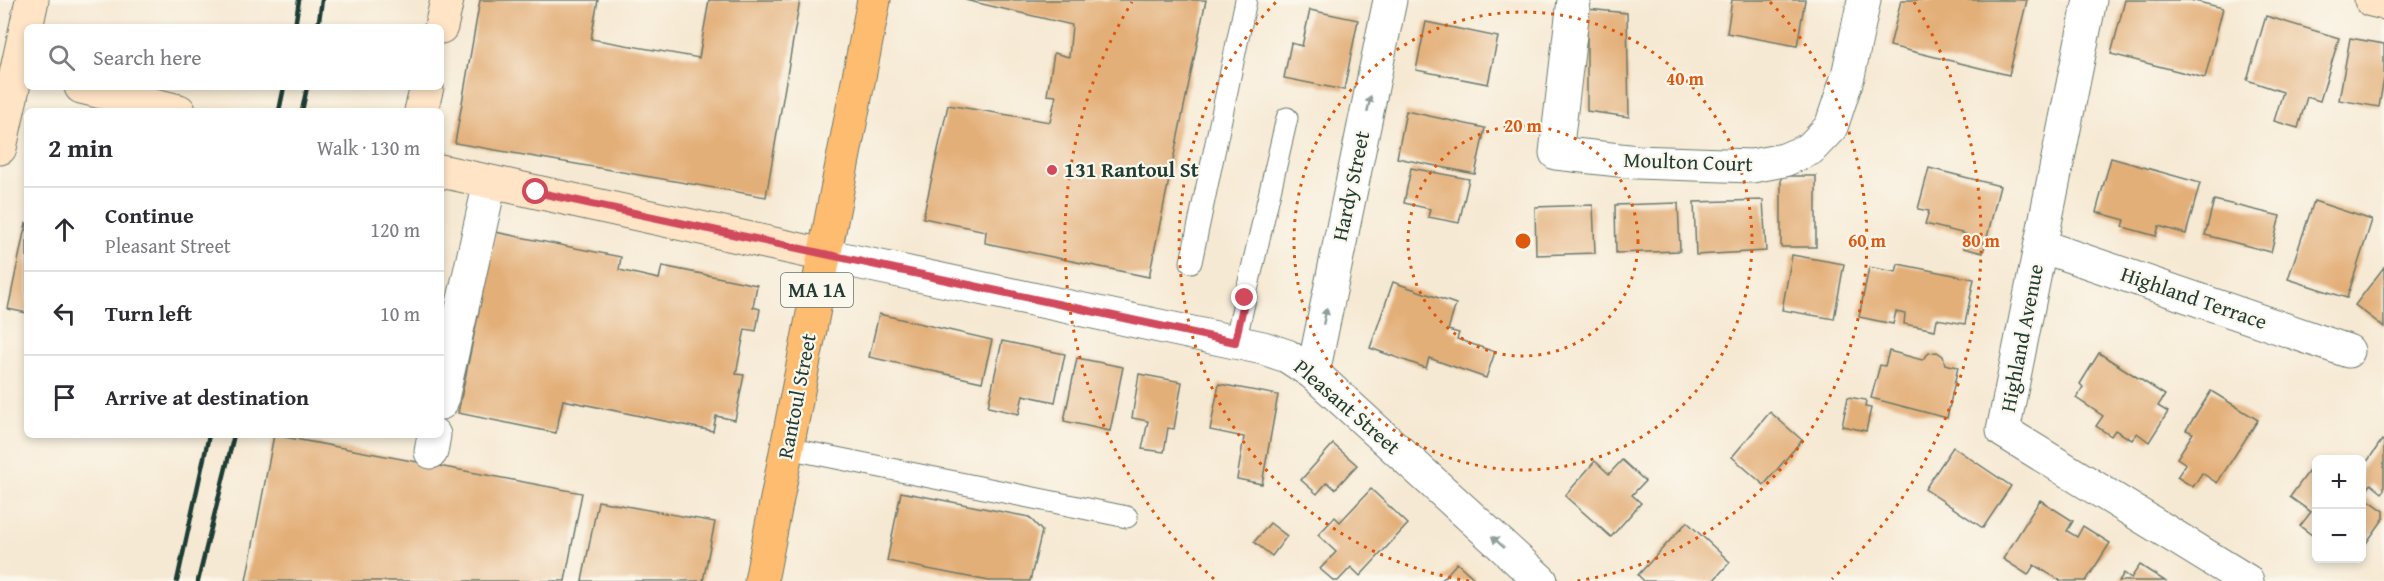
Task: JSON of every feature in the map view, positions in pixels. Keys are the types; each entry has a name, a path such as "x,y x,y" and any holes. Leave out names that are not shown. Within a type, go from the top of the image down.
{"highway":[{"name":"Rantoul Street","path":"761,581 874,0"}],"street":[{"path":"29,24 32,0"},
{"path":"442,24 447,0"},
{"name":"Hardy Street","path":"1313,373 1390,0"},
{"name":"Moulton Court","path":"1574,0 1556,153 1637,162 1752,166 1784,160 1810,149 1831,127 1848,76 1864,0"},
{"name":"Highland Avenue","path":"2090,0 2003,431 2247,581"},
{"path":"2371,0 2384,3"},
{"path":"0,148 22,72"},
{"path":"93,90 167,108"},
{"path":"422,108 426,90"},
{"name":"Pleasant Street","path":"444,172 1263,348 1287,356 1313,373 1541,581"},
{"path":"444,389 490,182"},
{"name":"Highland Terrace","path":"2041,246 2348,351"}],"lane":[{"path":"1191,262 1246,0"},
{"path":"1235,342 1287,118"},
{"path":"787,448 1127,517"}],"building":[{"path":"480,0 598,0 591,39 699,58 709,0 800,0 766,197 455,143"},
{"name":"131 Rantoul St","path":"965,0 1206,0 1149,277 985,243 986,231 923,218 948,105 1050,122 1056,96 1047,95 1054,53 1069,57 1072,25"},
{"path":"1732,0 1805,0 1797,46 1727,33"},
{"path":"1901,0 2027,0 2009,75 1890,46"},
{"path":"2125,0 2190,0 2223,8 2205,78 2111,54"},
{"path":"1587,9 1627,13 1629,117 1587,111"},
{"path":"1310,10 1358,20 1344,90 1284,78 1291,43 1302,46"},
{"path":"2266,16 2339,38 2320,101 2307,97 2298,128 2274,121 2283,92 2247,80"},
{"path":"1426,22 1498,37 1488,84 1416,70"},
{"path":"2350,38 2384,44 2384,78 2379,107 2339,100"},
{"path":"1406,111 1485,128 1475,174 1397,158"},
{"path":"2111,158 2200,183 2186,234 2159,226 2156,236 2123,227 2125,220 2096,212"},
{"path":"1411,168 1469,179 1459,223 1428,217 1430,209 1404,203"},
{"path":"1929,168 2000,186 1983,253 1963,248 1966,234 1925,224 1929,211 1918,209"},
{"path":"1781,176 1816,176 1816,247 1781,247"},
{"path":"1763,200 1766,251 1696,255 1694,202"},
{"path":"2214,200 2280,216 2271,252 2205,235"},
{"path":"2314,201 2372,220 2347,298 2288,279"},
{"path":"1678,203 1680,251 1616,253 1615,205"},
{"path":"1593,205 1595,253 1536,255 1535,207"},
{"path":"495,232 621,257 619,270 659,279 662,266 757,285 753,307 760,309 756,331 745,329 736,374 744,375 735,420 716,416 713,431 563,400 556,433 458,413"},
{"path":"24,233 24,312 8,309"},
{"path":"1792,255 1844,264 1834,319 1782,310"},
{"path":"1898,264 1974,279 1965,324 1937,319 1935,330 1904,324 1905,314 1896,312 1893,324 1859,317 1869,267 1896,272"},
{"path":"2384,267 2384,327 2355,305"},
{"path":"1393,282 1456,304 1448,330 1459,333 1457,339 1495,352 1486,378 1429,358 1426,368 1370,348"},
{"path":"879,314 992,340 982,382 869,357"},
{"path":"1002,341 1065,354 1055,402 1023,395 1019,414 988,407"},
{"path":"1889,351 1922,360 1929,353 1937,352 1943,356 1945,364 1958,367 1947,418 1871,398 1880,365 1885,366"},
{"path":"2099,353 2165,395 2158,406 2168,412 2149,442 2137,433 2132,440 2115,430 2111,436 2096,426 2103,416 2076,398 2083,387 2080,384"},
{"path":"1077,358 1123,367 1110,431 1064,421"},
{"path":"1139,374 1182,382 1174,429 1168,428 1164,452 1142,449 1148,421 1132,418"},
{"path":"1219,384 1278,395 1262,484 1237,479 1244,437 1210,430"},
{"path":"2211,391 2258,420 2217,483 2202,473 2193,487 2177,477 2186,464 2177,458 2193,433 2186,430"},
{"path":"1848,397 1866,400 1865,407 1871,408 1866,431 1842,426"},
{"path":"1770,412 1802,440 1764,485 1732,457"},
{"path":"273,438 290,438 582,493 565,581 246,581"},
{"path":"2382,440 2384,442 2384,490 2382,493 2371,484 2366,492 2366,463"},
{"path":"1333,444 1357,465 1335,489 1327,482 1317,494 1301,480"},
{"path":"1953,447 2011,486 1983,528 1925,489"},
{"path":"1622,460 1645,481 1632,495 1641,503 1611,537 1565,496 1595,461 1609,474"},
{"path":"2312,467 2312,535 2300,526 2311,512 2290,497"},
{"path":"1371,489 1408,524 1360,576 1351,567 1338,581 1334,581 1320,569 1336,552 1318,535 1335,517 1340,522"},
{"path":"901,492 1029,517 1042,531 1030,581 989,581 887,561"},
{"path":"2366,498 2384,511 2384,518 2366,543"},
{"path":"2040,500 2073,521 2067,531 2077,537 2083,526 2110,543 2086,581 2061,581 2034,565 2028,575 2003,559"},
{"path":"598,501 715,522 703,581 582,581"},
{"path":"1687,522 1730,562 1713,581 1644,581 1638,575"},
{"path":"1270,523 1287,536 1272,556 1254,542"},
{"path":"1457,563 1477,581 1441,581"},
{"path":"2140,565 2165,581 2119,581 2124,573 2131,578"}],"railway":[{"path":"295,24 299,0"},
{"path":"318,24 322,0"},
{"path":"280,108 283,90"},
{"path":"303,108 306,90"},
{"path":"177,581 208,438"},
{"path":"198,581 233,438"}],"place":[{"name":"131 Rantoul St","path":"1052,170"}],"route":[{"path":"536,192 1235,342 1245,298"}]}
